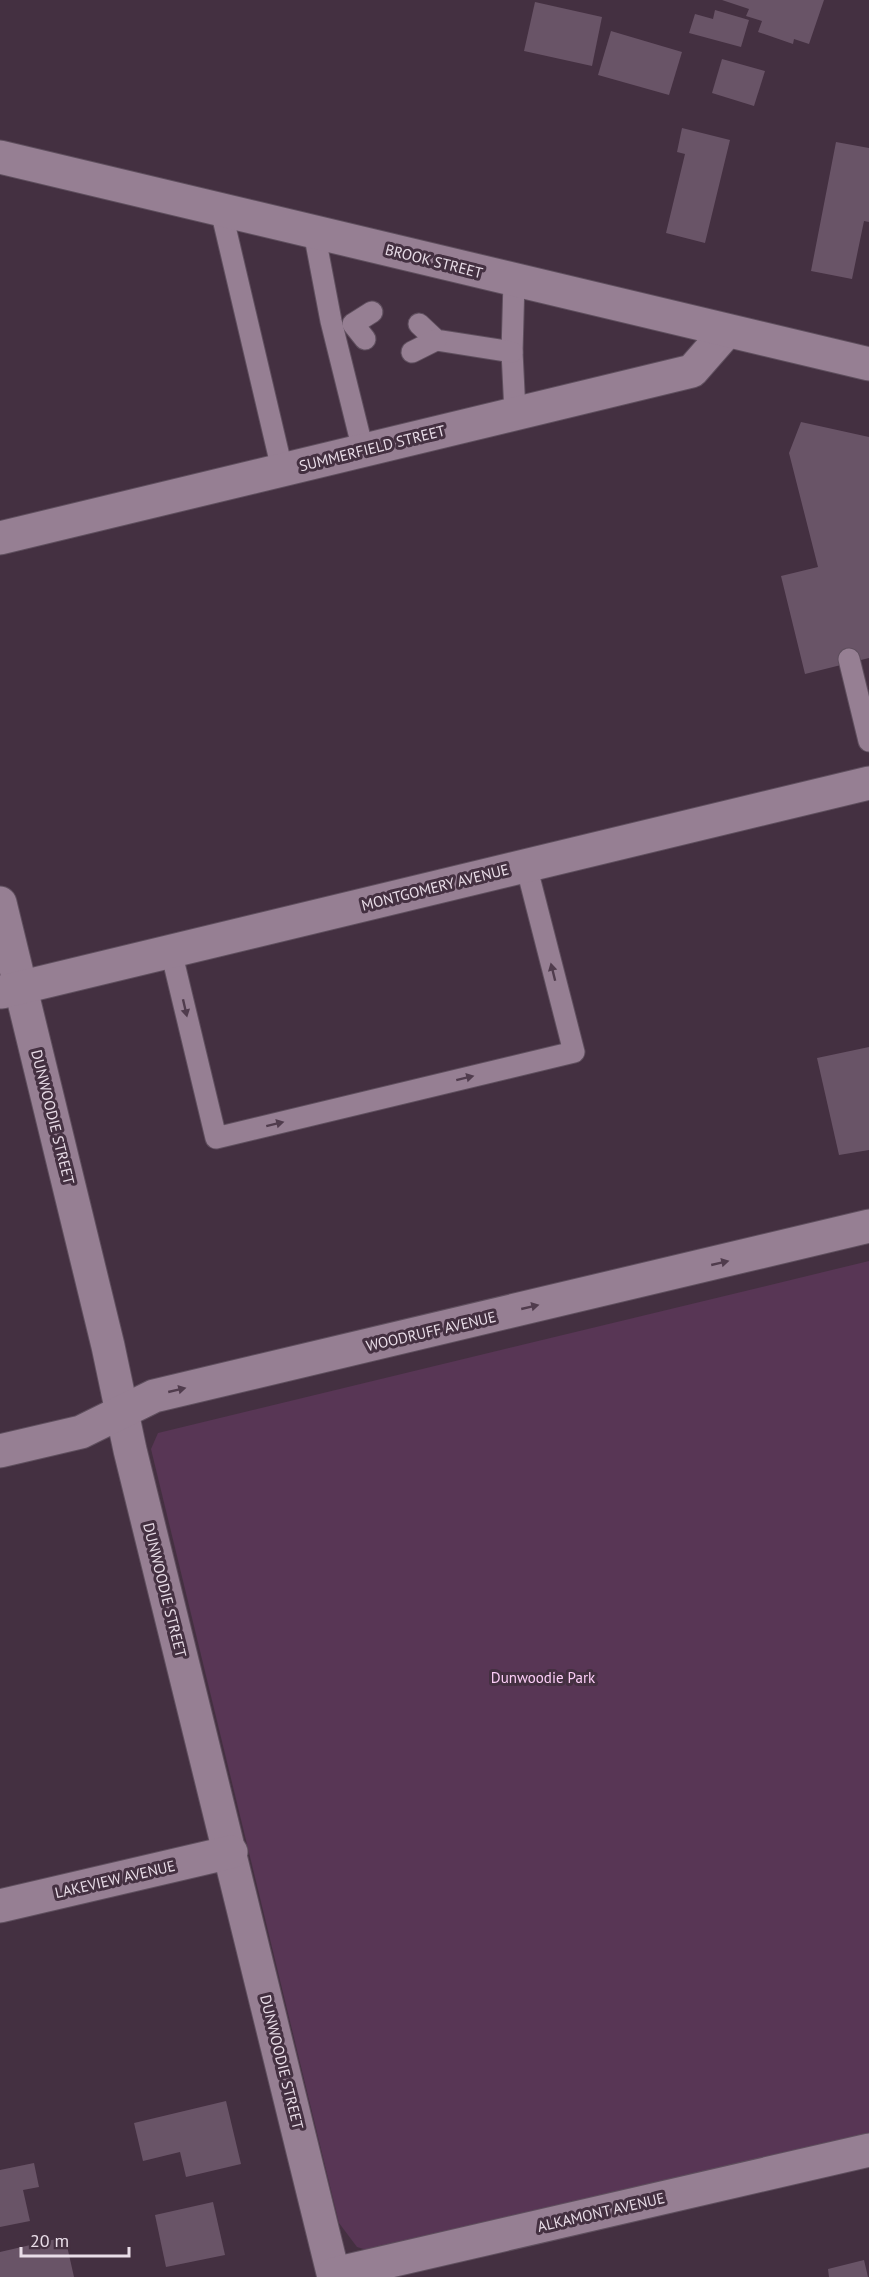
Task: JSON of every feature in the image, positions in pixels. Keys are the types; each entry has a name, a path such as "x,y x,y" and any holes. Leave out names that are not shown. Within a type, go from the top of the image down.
{"street":[{"name":"BROOK STREET","path":"0,157 869,364"},
{"name":"SUMMERFIELD STREET","path":"0,538 692,371 728,331"},
{"name":"MONTGOMERY AVENUE","path":"11,989 869,783"},
{"name":"DUNWOODIE STREET","path":"0,903 11,989 122,1411 334,2276"},
{"name":"WOODRUFF AVENUE","path":"0,1451 81,1432 154,1396 869,1226"},
{"name":"LAKEVIEW AVENUE","path":"0,1906 231,1852"},
{"name":"ALKAMONT AVENUE","path":"334,2276 869,2150"}],"lane":[{"path":"221,210 282,470"},
{"path":"314,232 332,321 363,450"},
{"path":"514,281 515,412"},
{"path":"332,321 359,332 372,312"},
{"path":"419,324 436,340 513,352"},
{"path":"412,352 436,340"},
{"path":"849,659 869,741"},
{"path":"171,951 216,1138 562,1055 574,1052 526,865"}],"green space":[{"name":"Dunwoodie Park","path":"869,1261 869,2136 374,2252 357,2247 339,2223 151,1449 158,1433"}],"building":[{"path":"722,0 824,0 809,44 794,39 793,44 758,32 762,21 746,16 749,9"},
{"path":"535,2 602,17 592,66 524,51"},
{"path":"715,10 749,20 741,47 689,33 695,14 713,19"},
{"path":"611,31 682,52 669,95 598,75"},
{"path":"722,59 765,71 754,106 712,93"},
{"path":"682,128 730,140 705,243 666,233 685,154 677,152"},
{"path":"836,142 869,148 869,222 864,221 852,279 811,271"},
{"path":"801,422 869,437 869,658 805,674 781,576 818,567 789,453"},
{"path":"869,1047 869,1150 839,1155 817,1058"},
{"path":"226,2101 241,2164 186,2177 180,2152 143,2161 134,2123"},
{"path":"34,2163 39,2187 23,2190 30,2221 0,2227 0,2170"},
{"path":"213,2202 225,2255 166,2267 155,2215"},
{"path":"65,2237 74,2277 0,2277 0,2252"},
{"path":"864,2260 868,2277 829,2277 828,2269"}]}
